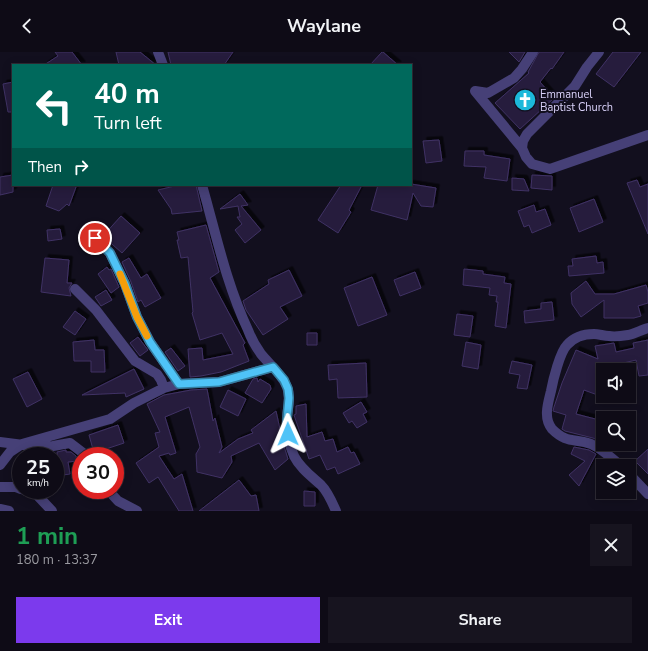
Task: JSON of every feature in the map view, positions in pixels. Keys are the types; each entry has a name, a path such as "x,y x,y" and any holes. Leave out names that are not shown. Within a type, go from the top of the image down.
{"street":[{"path":"158,52 163,64"},
{"path":"533,52 514,78 488,93 475,91 522,148 532,164 550,169 648,135"},
{"path":"522,148 522,141 527,134 575,86 586,67 598,52"},
{"path":"202,186 224,269 238,309 248,332 261,353 284,380 288,389 288,434 294,456 301,467 322,486 331,499 336,511"},
{"path":"95,238 110,253 125,284 137,317 150,342 179,384"},
{"path":"75,289 96,310 135,361 157,374 164,388"},
{"path":"612,459 591,444 569,440 559,435 551,428 547,419 547,408 554,378 566,345 574,339 583,335 596,334 610,336 628,335 648,328"},
{"path":"0,465 10,452 22,444 110,419 134,403 164,388 179,384 219,382 273,367"},
{"path":"0,442 39,446 53,446 70,443 75,447"},
{"path":"636,481 648,494"},
{"path":"0,487 12,488"},
{"path":"41,499 52,511"},
{"path":"117,499 137,511"},
{"path":"0,509 9,511"}],"building":[{"path":"55,52 72,52 81,64 46,64 58,56"},
{"path":"116,52 140,52 155,64 119,64"},
{"path":"168,52 233,52 225,64 171,64"},
{"path":"383,52 397,64 371,64"},
{"path":"509,52 525,52 519,62"},
{"name":"Emmanuel Baptist Church","path":"539,52 564,52 552,69 551,68 540,82 554,98 520,129 495,103 529,73 528,72"},
{"path":"613,52 641,52 614,87 596,74"},
{"path":"12,82 12,112 8,112 3,84"},
{"path":"439,140 442,161 426,163 423,141"},
{"path":"465,151 484,151 484,155 510,159 507,181 484,178 486,167 464,166"},
{"path":"12,175 13,192 0,195 0,177"},
{"path":"532,175 552,176 552,190 531,188"},
{"path":"512,178 524,179 529,191 512,190"},
{"path":"637,180 640,187 648,184 648,234 627,183"},
{"path":"412,184 436,188 433,207 421,206 413,193 407,220 371,210 378,186 412,186"},
{"path":"53,186 76,187 69,206 67,204 59,211 46,206"},
{"path":"175,186 196,186 202,211 172,214 171,209 158,190"},
{"path":"340,186 361,186 349,210 351,212 338,233 318,220"},
{"path":"240,194 248,205 241,206 261,230 245,243 235,230 242,224 237,217 240,217 238,206 220,209"},
{"path":"594,199 603,222 579,232 570,208"},
{"path":"534,205 536,212 545,209 551,225 532,233 529,225 524,227 518,211"},
{"path":"121,216 140,233 122,253 103,236"},
{"path":"206,225 219,272 210,278 245,343 243,345 249,361 221,372 190,377 188,349 202,348 203,360 233,354 222,333 200,340 192,313 188,257 181,258 177,240 179,240 177,232"},
{"path":"60,229 62,239 48,241 47,230"},
{"path":"596,256 597,263 603,262 604,273 569,276 568,266 573,266 572,259"},
{"path":"45,258 69,260 67,283 72,283 69,288 71,296 41,292"},
{"path":"129,258 141,278 147,274 161,298 145,307 141,300 138,302 122,262"},
{"path":"107,267 109,270 111,269 119,287 111,293 98,274"},
{"path":"464,269 483,271 483,274 505,277 504,283 511,284 506,328 495,326 498,302 496,302 497,296 489,295 490,288 463,285"},
{"path":"289,270 302,296 280,307 288,319 263,335 246,310 243,301 269,284 268,280"},
{"path":"415,272 421,288 400,296 394,280"},
{"path":"372,277 387,315 358,326 344,288"},
{"path":"586,281 595,294 614,294 646,285 648,292 648,303 638,306 641,316 634,318 604,318 604,300 581,317 572,304 571,293"},
{"path":"106,290 112,300 101,306 95,297"},
{"path":"552,302 554,320 525,323 524,311 541,309 541,303"},
{"path":"75,311 86,319 75,335 63,327"},
{"path":"457,314 473,316 470,337 454,335"},
{"path":"307,333 317,333 317,345 307,345"},
{"path":"138,337 148,350 140,356 130,343"},
{"path":"94,340 95,350 104,350 105,372 91,372 91,361 74,361 73,342"},
{"path":"648,340 648,375 639,376 636,360 624,363 596,363 596,394 584,390 576,414 596,419 596,440 562,429 566,415 553,411 562,383 576,350 598,359 595,346 614,343 616,352 634,348 633,343"},
{"path":"466,342 481,345 478,369 462,366"},
{"path":"171,348 185,366 178,371 165,352"},
{"path":"512,361 532,365 527,389 517,388 520,375 509,373"},
{"path":"366,363 367,397 338,398 337,379 329,380 328,365"},
{"path":"134,369 144,389 126,397 125,393 82,395"},
{"path":"28,372 42,399 27,407 13,379"},
{"path":"257,378 258,382 260,379 270,385 271,389 262,403 245,393 253,379"},
{"path":"207,389 213,421 215,418 222,447 219,453 238,439 253,433 251,430 276,411 288,459 275,470 259,443 231,456 232,462 222,478 197,472 196,454 200,447 189,407 165,417 176,453 170,455 169,453 159,456 174,479 182,474 193,511 179,511 158,477 149,483 136,463 159,447 155,433 160,432 147,404 164,395 191,390"},
{"path":"228,390 246,399 238,416 220,407"},
{"path":"361,402 367,412 363,414 367,422 357,428 352,421 349,423 343,413"},
{"path":"306,404 307,437 322,432 325,441 333,439 337,452 348,447 351,453 354,452 360,464 338,474 335,467 327,470 320,455 309,459 294,415 296,414 296,406"},
{"path":"118,425 124,443 112,447 92,447 89,435"},
{"path":"574,447 589,450 596,454 579,486 569,475 585,461 571,454"},
{"path":"648,449 648,474 636,462 636,460"},
{"path":"64,450 72,453 72,462 68,462 70,474 64,475"},
{"path":"239,480 251,496 256,495 259,511 199,511"},
{"path":"304,491 315,492 315,506 304,506"}],"slow traffic":[{"path":"120,274 137,317 147,336"}],"place":[{"name":"Emmanuel Baptist Church","path":"525,100"}],"route":[{"path":"95,238 110,253 125,284 137,317 150,342 179,384 219,382 273,367 284,380 288,389 288,434"}]}
